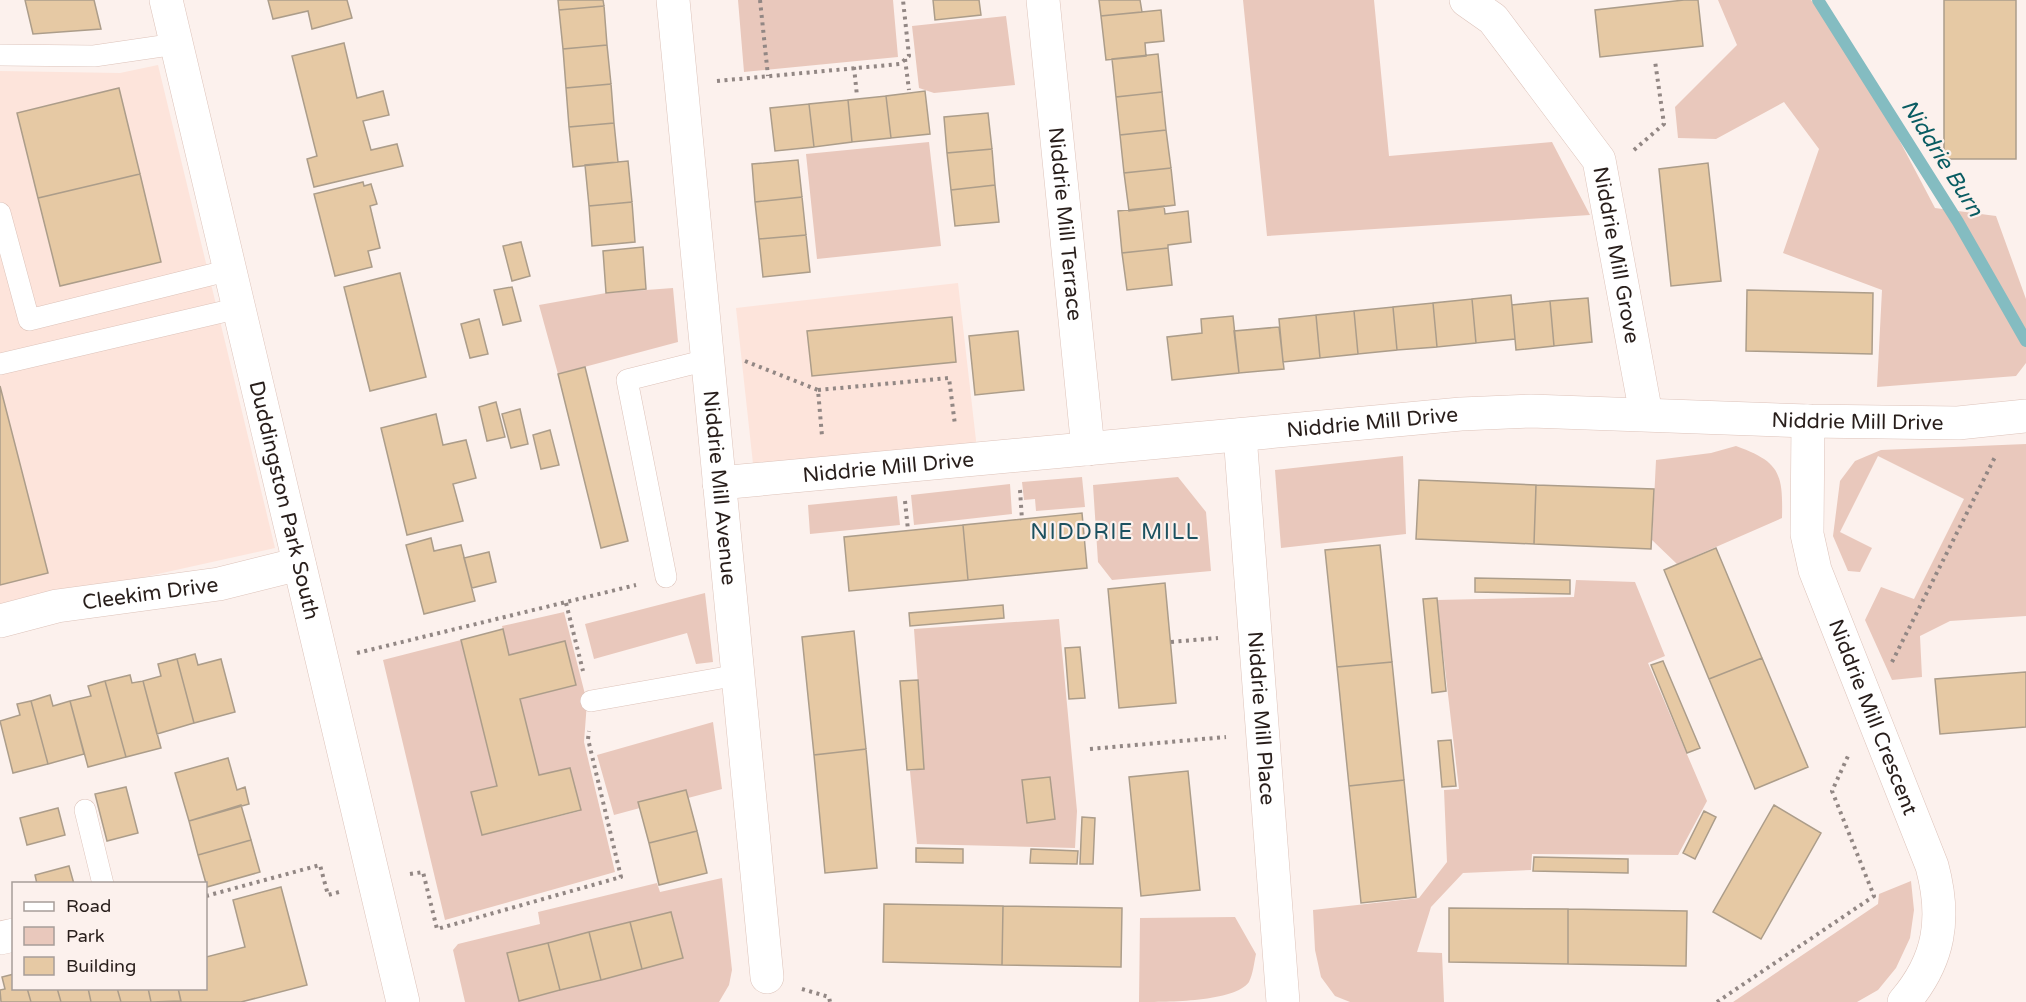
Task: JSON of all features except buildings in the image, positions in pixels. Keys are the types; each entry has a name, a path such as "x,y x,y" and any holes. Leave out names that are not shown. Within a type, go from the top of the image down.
{"street":[{"name":"Duddingston Park South","path":"166,0 403,1002"},
{"name":"Niddrie Mill Avenue","path":"673,0 767,977"},
{"name":"Niddrie Mill Terrace","path":"1043,0 1088,449"},
{"name":"Niddrie Mill Grove","path":"1466,0 1493,20 1599,160 1646,414"},
{"name":"Niddrie Mill Drive","path":"719,483 1461,414 1531,411 1808,421 1958,423 2026,416"},
{"name":"Niddrie Mill Crescent","path":"1808,421 1807,534 1815,570 1932,866 1939,891 1941,916 1937,941 1929,966 1916,988 1904,1002"},
{"name":"Niddrie Mill Place","path":"1240,435 1283,1002"},
{"name":"Cleekim Drive","path":"0,621 57,606 219,584 299,564"}],"lane":[{"path":"0,55 94,56 176,44"},
{"path":"0,213 29,320 230,270"},
{"path":"0,364 239,308"},
{"path":"666,577 627,380 708,360"},
{"path":"591,701 738,675"},
{"path":"85,810 103,882"}],"path":[{"path":"760,0 768,76"},
{"path":"681,85 900,64 909,56 903,0"},
{"path":"905,58 909,90"},
{"path":"1599,160 1628,155 1664,124 1655,61"},
{"path":"854,68 857,96"},
{"path":"708,360 735,357 818,390 949,378 959,460"},
{"path":"818,390 826,472"},
{"path":"322,661 666,577"},
{"path":"207,896 320,865 328,895 374,882 423,872 437,929 621,877 588,739 591,701 566,603"},
{"path":"1171,642 1255,634"},
{"path":"1090,749 1263,733"}],"shaded area":[{"path":"158,65 275,548 0,609 0,71 120,73"},
{"path":"958,283 977,449 754,473 736,308"}],"green space":[{"path":"738,0 893,0 898,57 744,72"},
{"path":"1243,0 1374,0 1389,156 1552,142 1590,215 1267,236"},
{"path":"1718,0 1811,0 1854,54 1935,208 1996,216 2026,299 2026,363 2016,376 1877,387 1882,290 1783,253 1819,149 1784,102 1716,139 1678,138 1675,107 1737,45"},
{"path":"1006,16 1015,85 934,93 919,88 912,26"},
{"path":"929,142 941,246 817,259 806,154"},
{"path":"673,288 678,342 558,374 539,305 606,293"},
{"path":"2026,444 2026,616 1950,621 1920,636 1922,677 1892,680 1865,620 1881,587 1914,599 1964,499 1878,456 1840,532 1872,548 1860,572 1848,571 1833,536 1840,481 1855,461 1881,450"},
{"path":"1736,446 1762,458 1776,471 1781,490 1782,518 1677,564 1652,540 1656,460 1711,453"},
{"path":"1403,456 1406,534 1281,548 1275,470"},
{"path":"1082,477 1085,507 1036,511 1035,499 1024,500 1022,482"},
{"path":"1178,477 1206,512 1211,571 1112,580 1098,562 1093,485"},
{"path":"1010,484 1012,514 914,525 911,495"},
{"path":"897,496 900,525 810,534 808,505"},
{"path":"1576,580 1635,582 1665,656 1648,663 1707,801 1678,855 1532,854 1531,870 1463,873 1431,907 1417,952 1442,953 1444,1002 1350,1002 1335,996 1321,977 1315,950 1313,910 1419,898 1447,862 1444,790 1459,789 1437,600 1574,597"},
{"path":"705,593 713,662 696,664 687,633 594,659 585,624"},
{"path":"564,612 587,702 584,742 615,872 445,920 383,660 461,640 497,786 471,792 482,835 580,811 570,768 539,775 520,699 576,685 565,641 509,655 502,626"},
{"path":"1059,619 1077,811 1075,848 917,844 910,771 924,769 914,629"},
{"path":"713,722 722,789 688,798 686,790 639,802 640,808 614,815 597,755"},
{"path":"722,878 732,970 729,985 719,1002 465,1002 453,950 458,944 540,924 538,912 657,883 660,892"},
{"path":"1911,881 1914,910 1910,938 1896,968 1878,990 1857,1002 1733,1002 1878,904 1879,894"},
{"path":"1235,917 1256,954 1249,982 1230,994 1215,997 1182,1001 1139,1002 1140,918"}],"waterway":[{"name":"Niddrie Burn","path":"1818,0 1958,222 2026,341"}],"district":[{"name":"NIDDRIE MILL","path":"1115,532"}]}
